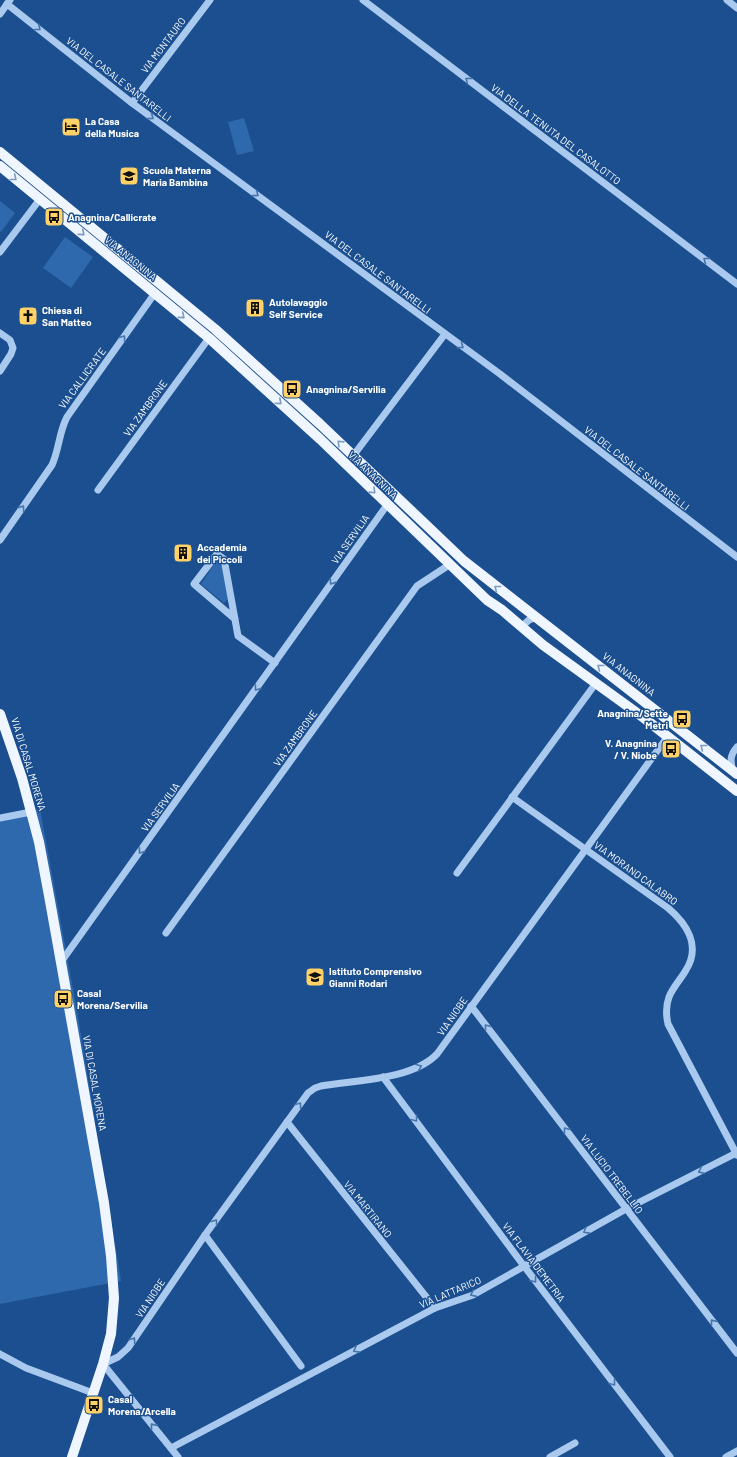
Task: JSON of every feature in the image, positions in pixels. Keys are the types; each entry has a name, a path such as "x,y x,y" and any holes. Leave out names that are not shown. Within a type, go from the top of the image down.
{"main road":[{"name":"VIA ANAGNINA","path":"0,152 214,329 282,389 464,561 736,771"},
{"name":"VIA ANAGNINA","path":"0,166 209,338 320,439 487,600 502,610 543,645 668,736 737,791"},
{"name":"VIA DI CASAL MORENA","path":"0,714 18,765 31,812 50,901 104,1203 111,1256 114,1309 111,1334 103,1364 72,1457"}],"street":[{"name":"VIA MONTAURO","path":"132,103 210,0"},
{"name":"VIA DELLA TENUTA DEL CASALOTTO","path":"363,0 737,284"},
{"path":"727,0 737,8"},
{"name":"VIA DEL CASALE SANTARELLI","path":"8,2 132,103 506,379 737,557"},
{"path":"0,14 8,2"},
{"path":"0,252 40,199"},
{"name":"VIA CALLICRATE","path":"0,540 52,465 66,417 155,293"},
{"path":"0,333 10,340 13,346 11,354 0,371"},
{"path":"354,457 356,452 446,334"},
{"name":"VIA ZAMBRONE","path":"98,490 209,338"},
{"name":"VIA SERVILIA","path":"61,962 387,505"},
{"path":"235,619 194,584 218,554 224,559 235,619 238,636 275,663"},
{"name":"VIA ZAMBRONE","path":"166,933 417,586 450,565"},
{"path":"521,627 529,620 537,617"},
{"path":"457,873 596,683"},
{"name":"VIA NIOBE","path":"103,1364 118,1357 128,1348 205,1236 307,1094 315,1088 410,1071 428,1062 440,1051 668,736"},
{"path":"725,782 736,771 731,763 731,756 737,747"},
{"name":"VIA MORANO CALABRO","path":"512,797 668,908 680,919 686,928 692,940 692,957 686,970 668,998 666,1012 667,1020 670,1031 704,1091 736,1154"},
{"path":"0,818 31,812"},
{"name":"VIA LUCIO TREBELLIO","path":"472,1006 737,1353"},
{"name":"VIA FLAVIA DEMETRIA","path":"383,1077 524,1266 670,1457"},
{"name":"VIA MARTIRANO","path":"286,1122 434,1308"},
{"name":"VIA LATTARICO","path":"171,1448 434,1308 473,1295 626,1209 736,1154"},
{"path":"205,1236 301,1366"},
{"path":"0,1354 30,1369 93,1393"},
{"path":"103,1364 178,1457"},
{"path":"550,1457 575,1443"},
{"path":"726,1457 737,1451"}],"shaded area":[{"path":"244,118 254,151 237,155 228,122"},
{"path":"0,201 15,213 1,232 0,231"},
{"path":"65,237 93,257 71,288 43,268"},
{"path":"217,560 221,562 228,599 224,603 201,584"},
{"path":"40,809 77,1011 121,1281 0,1304 0,817"}],"place":[{"name":"La Casa della Musica","path":"71,127"},
{"name":"Scuola Materna Maria Bambina","path":"129,176"},
{"name":"Anagnina/Callicrate","path":"54,217"},
{"name":"Autolavaggio Self Service","path":"255,308"},
{"name":"Chiesa di San Matteo","path":"28,316"},
{"name":"Anagnina/Servilia","path":"292,389"},
{"name":"Accademia dei Piccoli","path":"183,553"},
{"name":"Anagnina/Sette Metri","path":"682,719"},
{"name":"V. Anagnina / V. Niobe","path":"671,749"},
{"name":"Istituto Comprensivo Gianni Rodari","path":"315,977"},
{"name":"Casal Morena/Servilia","path":"63,999"},
{"name":"Casal Morena/Arcella","path":"94,1405"}]}
